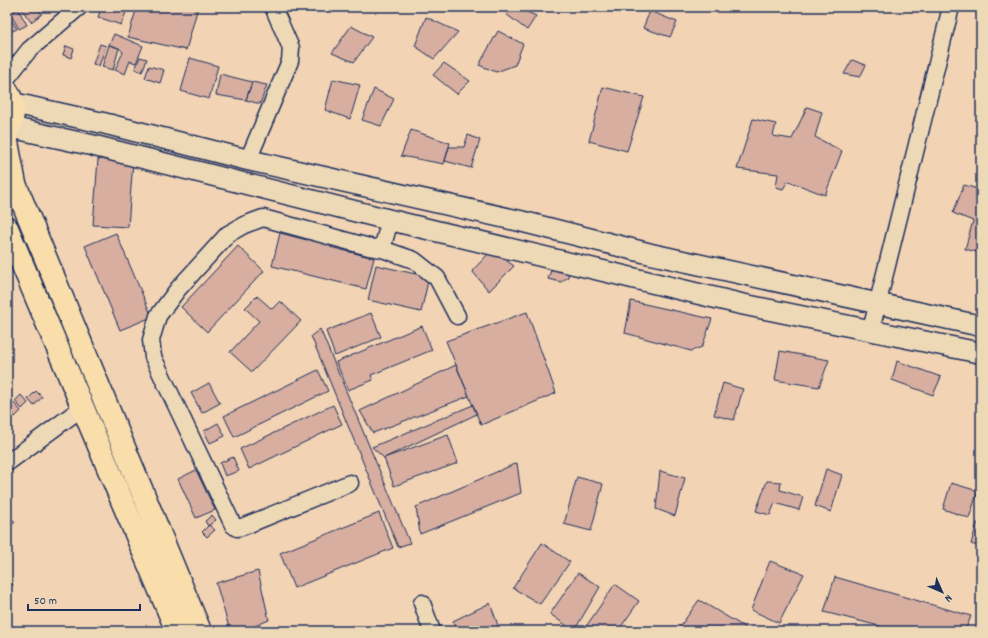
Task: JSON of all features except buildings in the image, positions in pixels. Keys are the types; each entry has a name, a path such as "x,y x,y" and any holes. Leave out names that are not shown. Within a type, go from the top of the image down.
{"main road":[{"path":"10,97 13,116 8,133 16,184 200,631"},
{"path":"7,228 177,631"}],"street":[{"path":"7,78 30,50 79,7"},
{"path":"248,160 290,61 291,48 272,7"},
{"path":"871,330 952,7"},
{"path":"10,97 103,123 248,160 520,221 651,254 981,326"},
{"path":"8,133 91,145 390,220 741,304 981,353"},
{"path":"382,249 398,193"},
{"path":"350,483 242,527 237,528 233,525 154,357 151,340 158,316 178,290 228,234 244,225 263,218 369,247 382,249 414,260 437,278 457,316"},
{"path":"7,463 83,407"},
{"path":"422,603 432,631"}]}
